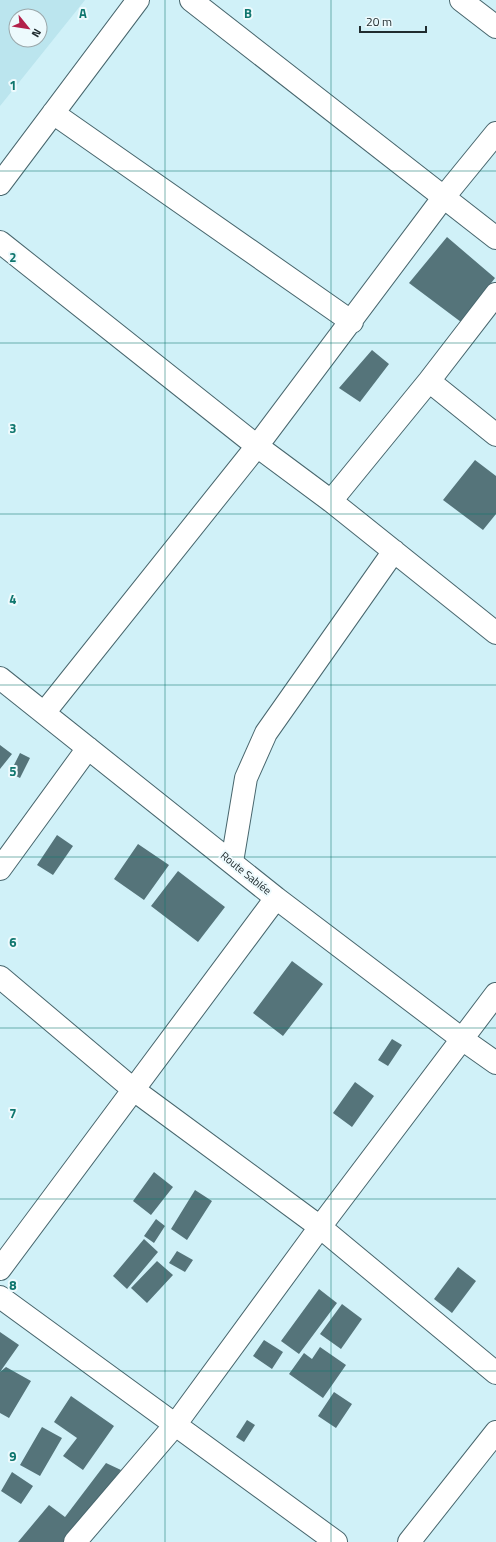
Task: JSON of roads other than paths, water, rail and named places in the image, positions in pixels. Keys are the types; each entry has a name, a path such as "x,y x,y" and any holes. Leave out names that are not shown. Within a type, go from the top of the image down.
{"street":[{"path":"0,184 138,0"},
{"path":"191,0 496,238"},
{"path":"467,2 496,27"},
{"path":"53,113 352,322"},
{"path":"44,713 257,446 352,322 443,198 496,132"},
{"path":"0,242 257,446 331,501 496,633"},
{"path":"331,501 429,381 496,294"},
{"path":"429,381 496,435"},
{"path":"232,862 246,778 266,733 394,551"},
{"name":"Route Sablée","path":"0,678 276,898 496,1063"},
{"path":"0,869 88,748"},
{"path":"0,1269 276,898"},
{"path":"0,978 134,1090 320,1227 496,1372"},
{"path":"75,1542 175,1425 320,1227 496,994"},
{"path":"0,1297 336,1542"},
{"path":"409,1542 496,1432"}]}
